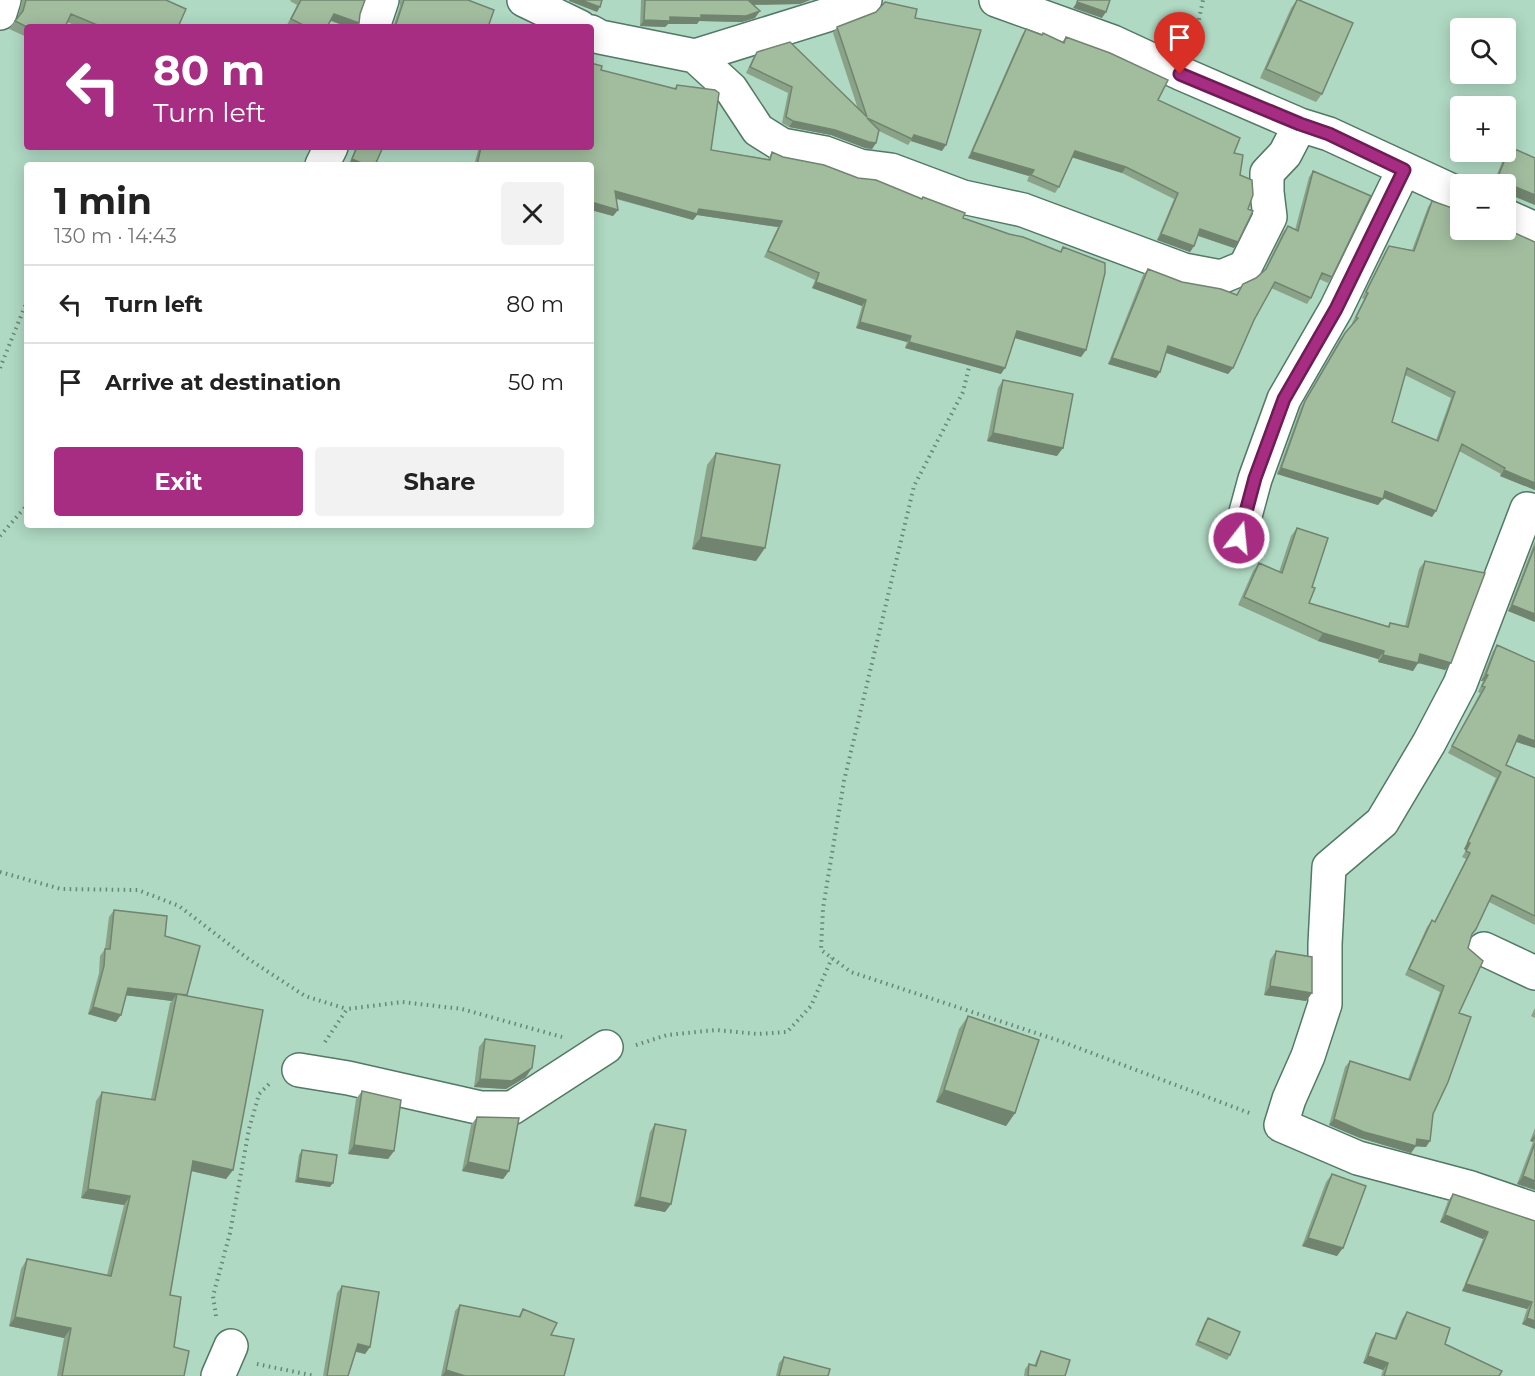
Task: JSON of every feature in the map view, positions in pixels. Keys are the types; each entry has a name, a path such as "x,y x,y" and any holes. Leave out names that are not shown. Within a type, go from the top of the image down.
{"street":[{"path":"0,14 4,0"},
{"path":"374,24 382,0"},
{"path":"524,0 574,24"},
{"path":"594,34 600,37 695,56 827,15 865,0"},
{"path":"996,0 1113,42 1180,74 1329,134 1450,190"},
{"path":"695,56 731,89 758,130 782,145 825,153 860,166 891,170 963,197 1023,210 1184,270 1221,277 1245,267 1260,241 1270,217 1267,173 1285,154 1300,124"},
{"path":"1239,538 1255,478 1284,399 1336,309 1404,170"},
{"path":"1516,220 1535,229"},
{"path":"1535,511 1527,510 1460,684 1429,743 1382,822 1329,867 1325,1004 1281,1125 1359,1158 1471,1188 1535,1210"},
{"path":"1484,949 1535,973"},
{"path":"299,1070 348,1078 481,1108 512,1108 606,1047"},
{"path":"218,1376 231,1346"}],"path":[{"path":"1180,74 1196,39 1203,0"},
{"path":"0,368 24,309"},
{"path":"972,352 963,392 914,486 844,781 823,908 821,950 851,972 1060,1041 1281,1125"},
{"path":"0,536 24,508"},
{"path":"0,872 61,889 138,891 169,902 179,906 247,958 305,996 347,1009"}],"building":[{"path":"26,0 166,0 186,9 179,24 95,24 71,14 66,24 24,26 15,21 23,11"},
{"path":"301,0 365,0 359,23 334,14 329,24 301,24 291,19"},
{"path":"404,0 468,0 494,10 489,24 396,24"},
{"path":"581,0 602,0 600,7"},
{"path":"645,0 748,0 760,11 746,16 701,15 701,18 670,17 670,21 644,20"},
{"path":"1078,0 1110,0 1106,12 1077,2"},
{"path":"1297,0 1353,23 1322,94 1266,69"},
{"path":"885,2 917,9 915,18 981,30 946,145 914,135 912,139 867,118 879,130 876,143 835,130 793,121 786,117 792,87 750,67 757,52 790,42 867,117 837,27 876,12"},
{"path":"1026,29 1042,35 1043,33 1064,43 1066,37 1110,53 1168,80 1158,100 1240,138 1234,153 1243,155 1240,175 1252,180 1253,195 1248,209 1253,211 1238,242 1200,229 1194,246 1161,234 1178,193 1126,167 1075,151 1059,187 1031,175 1034,170 972,152"},
{"path":"594,64 602,66 601,70 676,89 677,85 715,90 719,93 711,150 770,160 772,152 783,157 824,165 858,178 876,180 922,199 923,197 965,213 963,218 1061,252 1063,247 1105,263 1105,273 1086,350 1017,331 1005,368 909,342 911,336 860,322 866,300 816,282 819,273 768,251 782,221 699,209 697,214 615,191 618,210 594,203 594,162 478,162 480,150 594,150"},
{"path":"356,150 382,150 376,162 359,162 352,159"},
{"path":"1516,150 1535,158 1535,195 1516,187 1516,174 1499,174 1504,162 1516,162"},
{"path":"1313,171 1371,196 1332,277 1322,273 1311,298 1275,282 1254,320 1233,368 1168,346 1160,372 1112,358 1148,269 1182,282 1221,289 1237,295 1243,284 1256,278 1266,269 1288,226 1298,231"},
{"path":"1432,201 1450,207 1450,240 1516,240 1516,233 1535,242 1535,483 1504,470 1505,468 1462,444 1436,511 1385,491 1383,499 1281,468 1305,401 1345,333 1358,318 1356,317 1368,293 1366,292 1389,246 1414,251","holes":["1407,368 1455,392 1438,441 1392,422"]},
{"path":"1003,380 1073,394 1063,448 993,433"},
{"path":"716,453 780,465 765,548 701,537"},
{"path":"1297,528 1328,538 1309,603 1389,627 1390,623 1408,627 1425,561 1485,573 1451,663 1420,654 1418,663 1383,655 1384,651 1323,633 1244,597 1259,563 1282,573"},
{"path":"1535,546 1535,614 1512,605"},
{"path":"1497,645 1535,662 1535,741 1519,735 1506,765 1535,778 1535,916 1492,895 1472,934 1468,948 1483,961 1459,1013 1471,1017 1448,1082 1433,1114 1430,1141 1417,1139 1416,1146 1364,1132 1334,1119 1350,1061 1410,1080 1444,986 1409,969 1432,920 1435,922 1470,853 1466,851 1470,843 1468,842 1501,772 1452,746 1485,687 1482,686 1488,675 1486,674"},
{"path":"114,910 167,916 165,936 200,946 187,995 128,988 121,1015 93,1007 104,966 105,949 110,949"},
{"path":"1276,951 1312,957 1312,993 1270,986"},
{"path":"177,994 263,1010 233,1170 193,1161 170,1295 181,1297 174,1347 189,1351 184,1376 62,1376 71,1328 15,1317 27,1259 111,1276 130,1196 88,1189 102,1092 155,1100"},
{"path":"968,1016 1039,1040 1015,1113 944,1090"},
{"path":"485,1039 535,1046 532,1068 512,1081 480,1079"},
{"path":"362,1091 401,1100 394,1151 354,1145"},
{"path":"477,1117 519,1118 509,1171 468,1162"},
{"path":"655,1124 686,1130 671,1204 640,1197"},
{"path":"1535,1143 1535,1181 1523,1176"},
{"path":"302,1150 337,1155 333,1183 298,1178"},
{"path":"1332,1174 1366,1186 1343,1248 1308,1238"},
{"path":"1453,1194 1535,1221 1535,1321 1527,1318 1532,1302 1466,1284 1488,1232 1445,1215"},
{"path":"342,1286 379,1292 370,1347 358,1344 348,1376 327,1376"},
{"path":"460,1305 520,1317 523,1309 557,1323 551,1335 574,1339 564,1376 465,1376 446,1370"},
{"path":"1407,1312 1450,1328 1445,1344 1502,1371 1499,1376 1384,1376 1388,1363 1368,1356 1376,1333 1396,1339"},
{"path":"1208,1318 1240,1332 1230,1355 1198,1341"},
{"path":"1041,1351 1070,1360 1065,1376 1028,1376 1029,1364 1036,1366"},
{"path":"784,1357 830,1369 828,1376 779,1376"}],"route":[{"path":"1180,74 1329,134 1404,170 1336,309 1284,399 1255,478 1239,538"}]}
